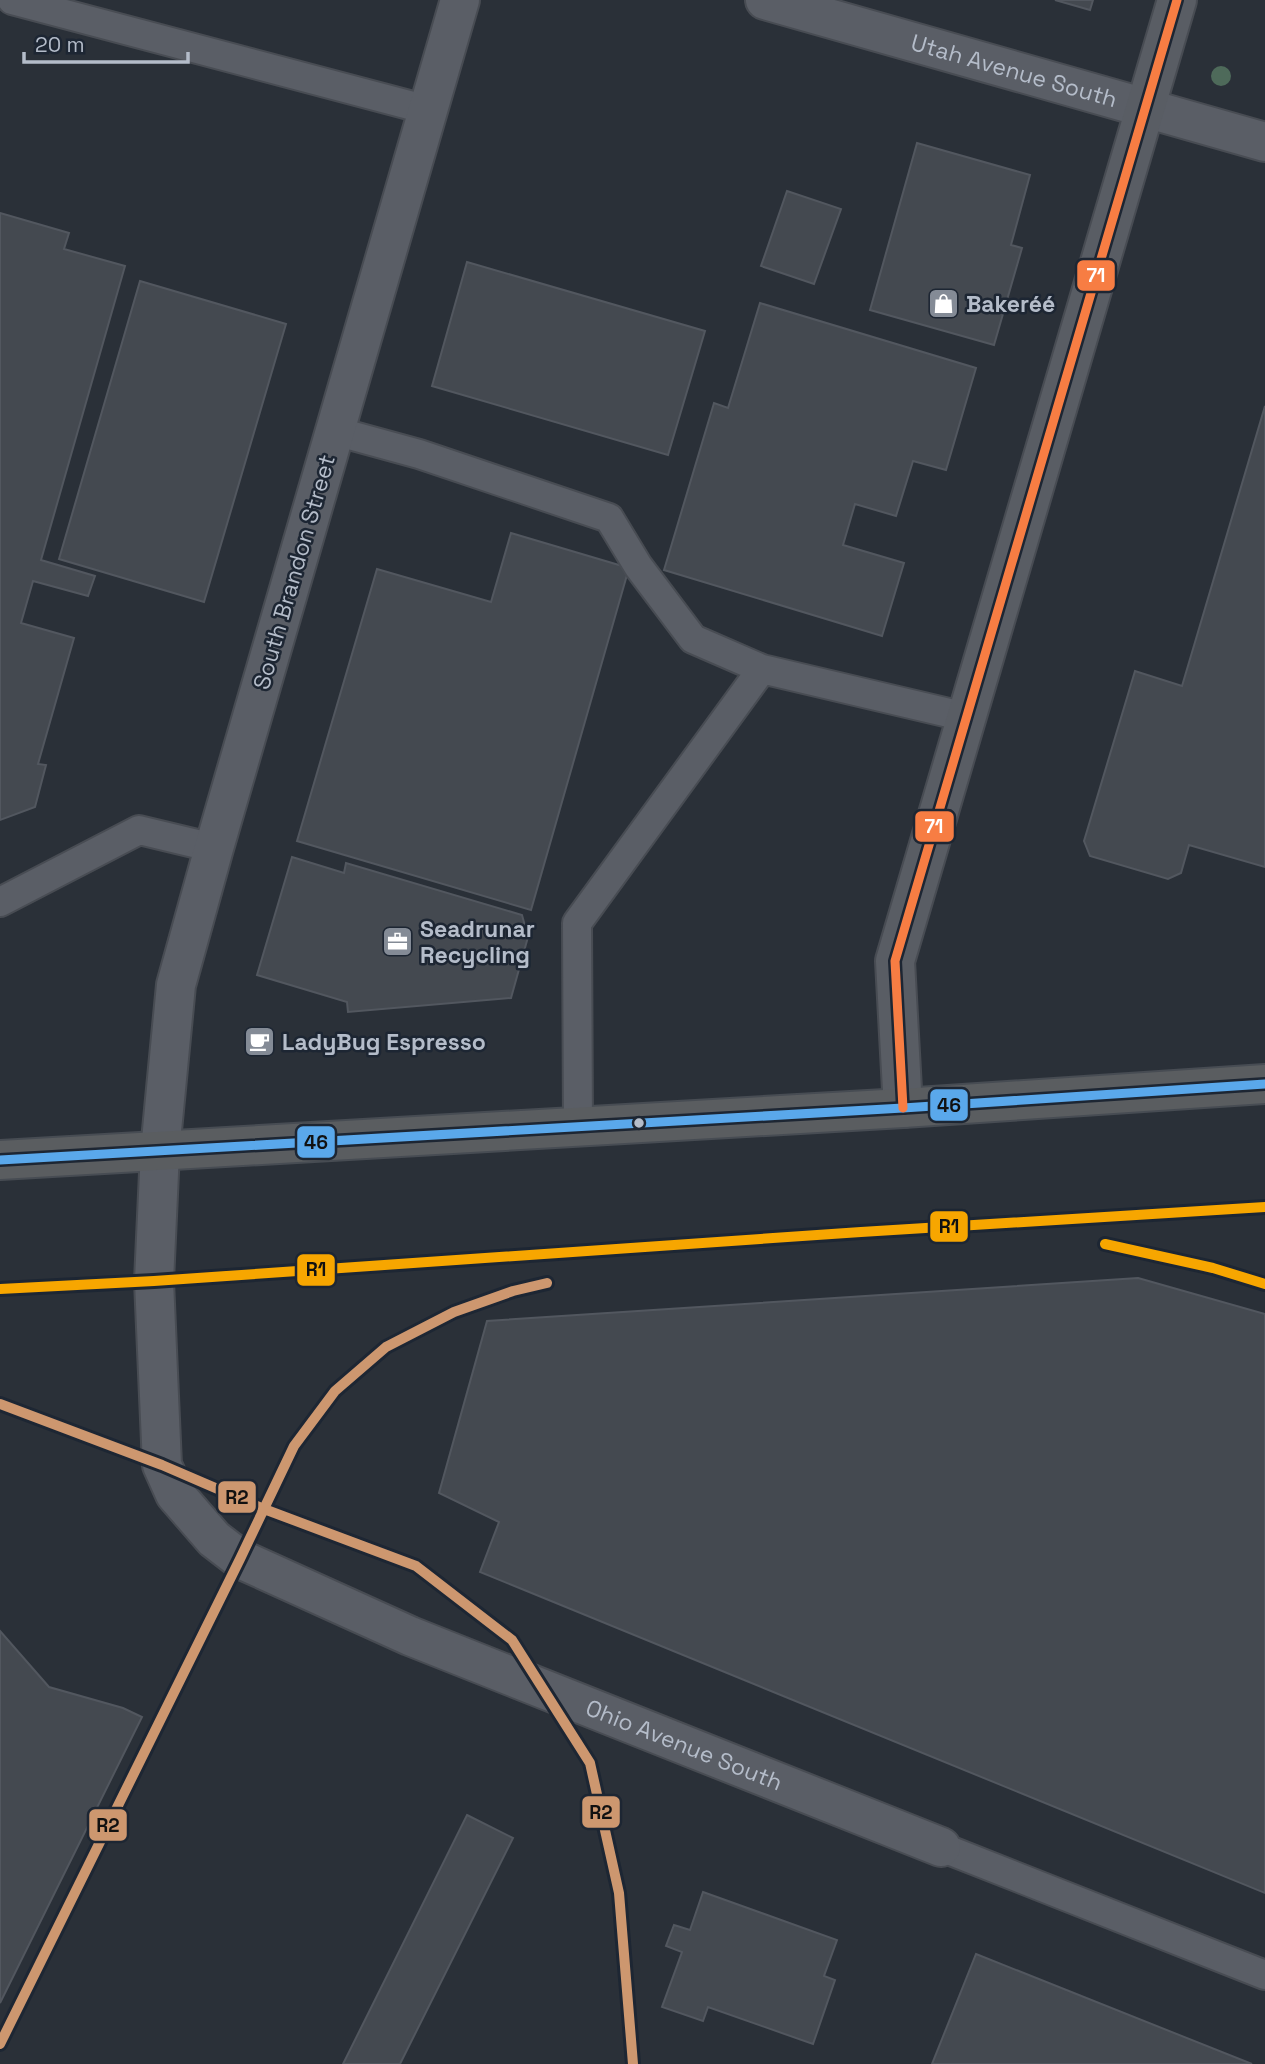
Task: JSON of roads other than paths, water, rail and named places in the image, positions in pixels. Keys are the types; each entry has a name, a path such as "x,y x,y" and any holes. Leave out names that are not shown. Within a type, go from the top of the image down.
{"highway":[{"path":"0,1160 903,1108 1265,1084"}],"street":[{"name":"South Brandon Street","path":"160,1151 176,985 460,0"},
{"name":"Utah Avenue South","path":"765,0 1265,142"},
{"path":"903,1108 895,961 1177,0"},
{"name":"Ohio Avenue South","path":"160,1151 154,1281 162,1465 175,1494 214,1539 240,1559 410,1636 940,1847"}],"lane":[{"path":"12,0 428,110"},
{"path":"335,431 419,454 609,518 638,566 692,639 762,669 966,717"},
{"path":"578,1127 577,923 762,669"},
{"path":"0,902 139,830 214,848"},
{"name":"Ohio Avenue South","path":"940,1847 1265,1975"}],"place":[{"name":"Bakeréé","path":"943,304"},
{"name":"Seadrunar Recycling","path":"397,942"},
{"name":"LadyBug Espresso","path":"259,1042"}]}
